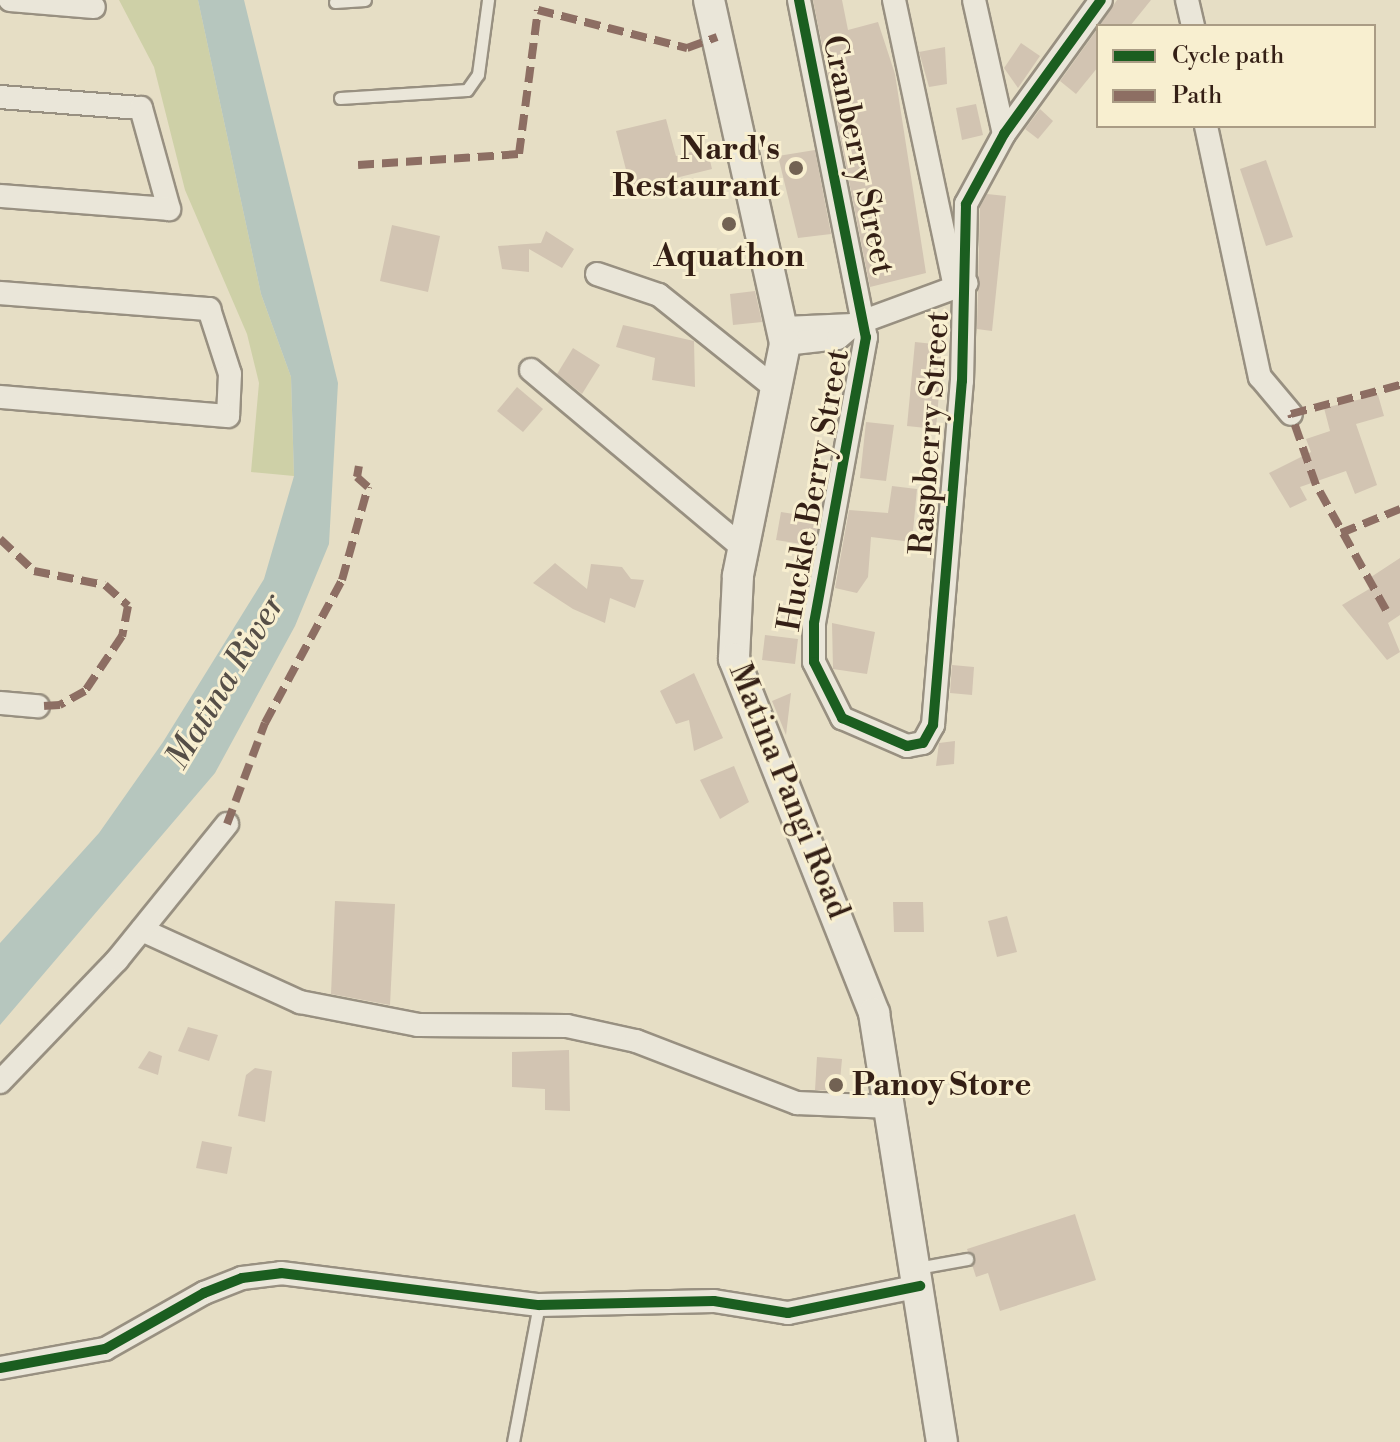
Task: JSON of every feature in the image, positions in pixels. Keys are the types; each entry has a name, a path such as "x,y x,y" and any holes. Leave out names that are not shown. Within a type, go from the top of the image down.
{"street":[{"path":"10,0 94,7"},
{"name":"Matina Pangi Road","path":"709,0 785,336 779,391 744,549 732,622 739,679 863,977 891,1107 942,1442"},
{"name":"Cranberry Street","path":"799,0 859,323"},
{"path":"785,336 859,323 961,285 937,204 894,0"},
{"path":"974,0 1004,134"},
{"name":"Raspberry Street","path":"923,743 933,725 966,204 1004,134 1101,0"},
{"path":"1187,0 1193,24"},
{"path":"0,97 141,108 169,209 0,196"},
{"path":"1206,128 1260,377 1291,414"},
{"path":"937,204 966,204"},
{"path":"597,274 659,295 779,391"},
{"path":"0,293 209,309 230,374 228,416 0,397"},
{"name":"Huckle Berry Street","path":"859,323 814,662 842,718 894,744 923,743"},
{"path":"531,370 744,549"},
{"path":"0,703 38,706"},
{"path":"0,1082 142,930 227,824"},
{"path":"142,930 300,1002 418,1025 567,1026 636,1041 797,1103 891,1107"},
{"path":"0,1368 105,1349 242,1278 323,1276 539,1305 714,1301 815,1312 918,1277"}],"lane":[{"path":"335,2 365,0"},
{"path":"340,98 467,90 478,74 488,0"},
{"path":"918,1277 967,1259"},
{"path":"513,1442 539,1305"}],"green space":[{"path":"119,0 198,0 261,294 291,377 294,476 251,472 259,383 247,334 185,190 154,67"}],"water":[{"name":"Matina River","path":"198,0 244,0 338,383 329,544 295,626 215,773 0,1025 0,943 99,833 163,742 264,579 294,476 291,377 261,294"}],"building":[{"path":"813,0 842,0 848,30 878,22 895,74 926,273 870,287"},
{"path":"1117,0 1151,0 1132,24 1100,24"},
{"path":"1096,31 1096,69 1076,94 1060,81"},
{"path":"1021,43 1040,56 1018,88 1004,68"},
{"path":"945,47 947,84 929,87 919,52"},
{"path":"976,104 983,135 962,140 956,108"},
{"path":"1040,109 1053,121 1038,139 1025,129"},
{"path":"666,119 676,156 707,148 712,169 631,189 616,131"},
{"path":"815,150 831,234 798,238 778,156"},
{"path":"1266,160 1293,237 1266,246 1240,169"},
{"path":"987,194 1006,196 992,331 977,329 980,207"},
{"path":"392,225 440,236 428,292 380,281"},
{"path":"546,231 574,249 562,268 529,249 529,272 502,269 498,246 541,243"},
{"path":"755,291 762,322 733,325 730,294"},
{"path":"623,325 694,341 695,387 652,380 655,358 616,347"},
{"path":"915,342 943,345 936,429 907,426"},
{"path":"573,348 600,365 582,394 557,374"},
{"path":"517,387 543,409 523,432 497,411"},
{"path":"1378,395 1384,416 1356,424 1377,485 1355,494 1346,471 1300,487 1307,500 1290,508 1269,473 1311,452 1306,439 1330,431 1324,408"},
{"path":"866,422 894,425 886,481 860,478"},
{"path":"892,486 917,489 912,542 871,537 868,577 857,593 835,588 849,510 888,513"},
{"path":"781,512 819,518 814,546 776,540"},
{"path":"1400,558 1400,615 1388,623 1400,652 1387,660 1342,605 1376,585 1371,577"},
{"path":"555,563 587,589 591,564 622,567 631,579 644,580 635,608 610,598 605,623 573,609 533,583"},
{"path":"832,623 875,632 867,674 833,669"},
{"path":"765,635 798,639 795,664 762,660"},
{"path":"952,665 974,667 972,695 950,693"},
{"path":"694,673 723,738 694,751 689,720 676,724 660,691"},
{"path":"791,693 786,735 772,701"},
{"path":"955,741 954,764 936,766 939,743"},
{"path":"734,766 749,802 720,819 700,780"},
{"path":"335,901 395,904 390,1005 331,994"},
{"path":"893,902 923,902 924,932 894,932"},
{"path":"1007,916 1017,952 997,957 988,921"},
{"path":"188,1027 218,1035 209,1061 178,1051"},
{"path":"569,1050 570,1111 545,1110 545,1089 512,1087 512,1052"},
{"path":"149,1051 162,1056 158,1075 138,1068"},
{"path":"817,1057 842,1059 839,1091 815,1090"},
{"path":"255,1068 272,1071 265,1122 238,1116 246,1075"},
{"path":"202,1141 232,1147 227,1174 196,1168"},
{"path":"1075,1214 1096,1280 1000,1311 988,1273 976,1277 967,1249"}],"marked path":[{"path":"358,165 519,154 538,10 687,48 717,37"},
{"path":"1386,610 1316,485 1291,414 1400,385"},
{"path":"227,824 265,723 342,580 368,487 357,477 359,466"},
{"path":"1341,533 1400,509"},
{"path":"0,539 34,571 105,585 128,606 122,636 85,691 60,705 38,706"}],"cycle path":[{"path":"799,0 866,337 814,623 814,662 842,718 907,746 923,743 933,725 962,381 966,204 1004,134 1101,0"},
{"path":"0,1368 105,1349 204,1293 242,1278 281,1273 539,1305 714,1301 788,1313 920,1286"}],"place":[{"name":"Nard's Restaurant","path":"796,168"},
{"name":"Aquathon","path":"729,224"},
{"name":"Panoy Store","path":"836,1085"}]}
